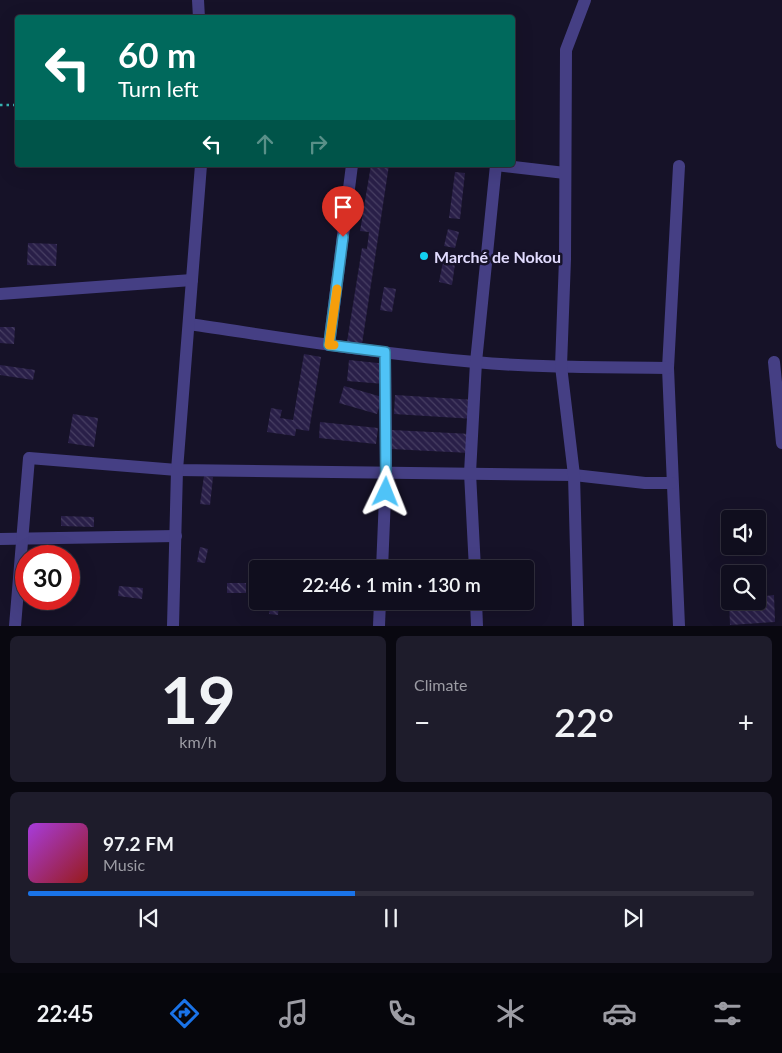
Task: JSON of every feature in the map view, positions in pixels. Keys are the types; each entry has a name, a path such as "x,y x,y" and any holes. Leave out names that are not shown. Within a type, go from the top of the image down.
{"street":[{"path":"198,0 199,15"},
{"path":"578,626 574,474 561,366 566,50 585,0"},
{"path":"678,166 668,368 679,626"},
{"path":"173,626 177,470 201,167"},
{"path":"329,345 352,167"},
{"path":"475,560 470,473 476,362 496,167"},
{"path":"513,167 565,173"},
{"path":"0,294 192,280"},
{"path":"189,324 329,345 476,362 668,368"},
{"path":"382,560 386,472 385,352"},
{"path":"774,362 782,443"},
{"path":"15,626 29,458 177,470 574,474 645,483 672,483"},
{"path":"0,539 176,536"},
{"path":"379,626 380,610"},
{"path":"477,610 478,626"}],"path":[{"path":"0,105 15,106"}],"building":[{"path":"371,167 389,167 362,344 347,342 362,248 367,249 369,232 360,231"},
{"path":"455,172 465,173 460,219 449,218"},
{"path":"448,229 459,232 455,248 444,246"},
{"path":"28,243 57,244 56,266 27,265"},
{"path":"443,262 455,264 452,285 439,282"},
{"path":"384,287 396,289 392,312 380,310"},
{"path":"0,327 15,327 14,344 0,343"},
{"path":"304,354 321,357 309,431 296,429 295,436 267,432 271,408 282,410 280,418 293,420"},
{"path":"349,360 387,364 385,384 347,381"},
{"path":"0,365 35,370 33,380 0,375"},
{"path":"344,386 382,397 377,414 339,403"},
{"path":"395,395 476,400 475,419 394,414"},
{"path":"73,414 98,418 94,447 68,443"},
{"path":"320,422 378,428 376,444 319,438"},
{"path":"392,430 471,434 470,453 391,449"},
{"path":"204,476 213,477 210,505 200,504"},
{"path":"61,516 94,517 94,527 61,526"},
{"path":"200,547 208,549 205,563 197,562"},
{"path":"227,583 246,583 246,593 227,593"},
{"path":"119,586 143,588 142,599 118,596"},
{"path":"774,595 775,622 730,625 729,610 766,610 766,596"},
{"path":"269,610 278,610 278,615 269,614"}],"slow traffic":[{"path":"334,345 329,345 337,289"}],"place":[{"name":"Marché de Nokou","path":"424,256"}],"route":[{"path":"343,237 329,345 385,352 386,492"}]}
